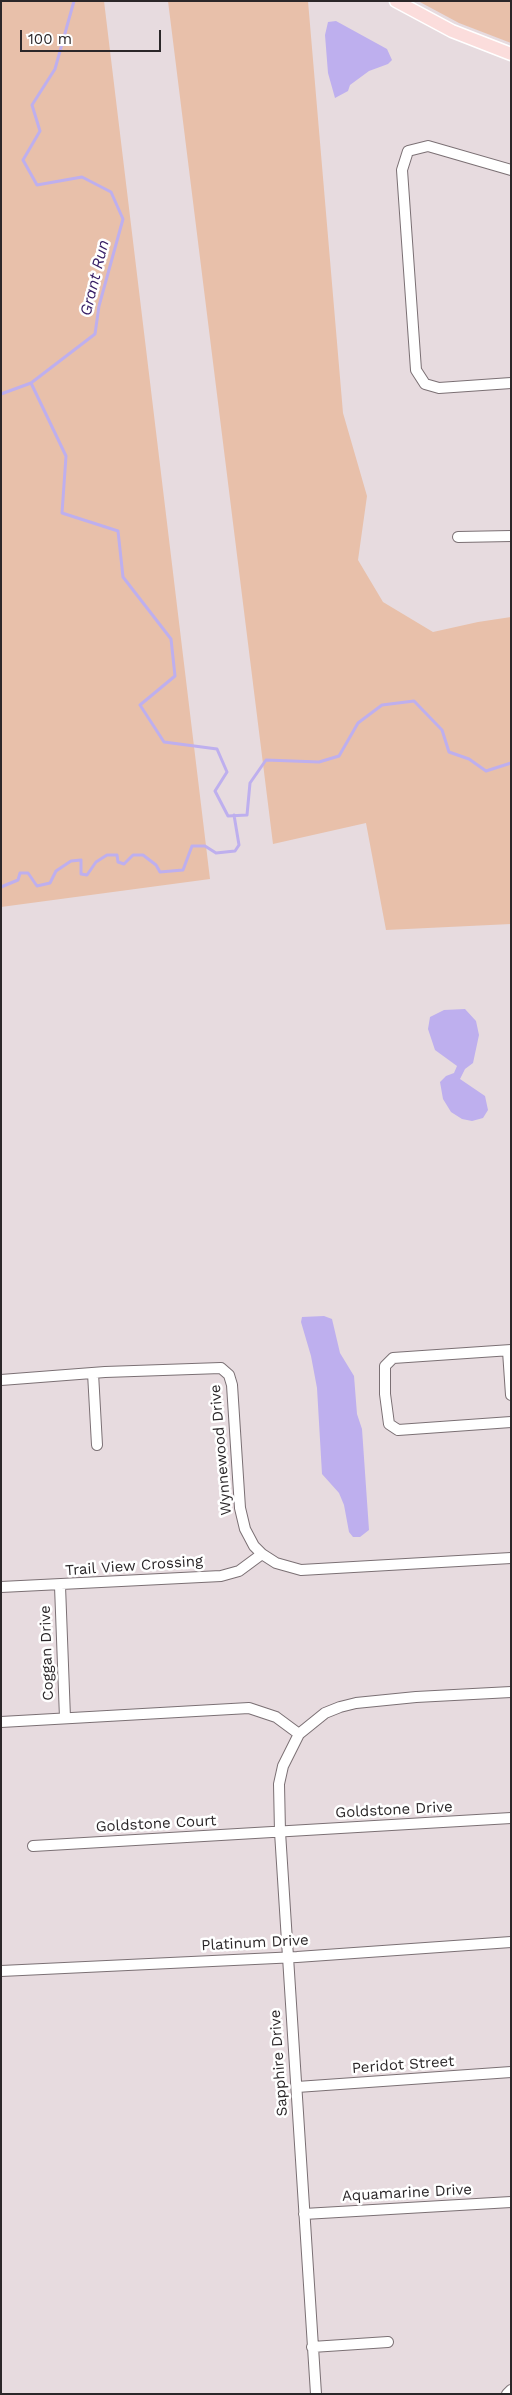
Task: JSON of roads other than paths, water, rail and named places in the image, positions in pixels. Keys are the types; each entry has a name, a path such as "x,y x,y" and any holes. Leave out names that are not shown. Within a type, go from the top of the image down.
{"main road":[{"path":"396,1 452,32 511,54"}],"street":[{"path":"511,170 428,146 408,151 402,170 416,370 425,384 439,388 511,383"},
{"path":"458,537 511,536"},
{"path":"511,1395 509,1350 393,1358 385,1366 384,1394 390,1424 398,1430 511,1422"},
{"name":"Wynnewood Drive","path":"1,1380 216,1366 225,1370 232,1385 240,1508 245,1529 254,1546 276,1564 300,1570 511,1558"},
{"path":"93,1373 97,1445"},
{"name":"Trail View Crossing","path":"1,1588 221,1576 239,1570 262,1554"},
{"name":"Coggan Drive","path":"60,1586 65,1718"},
{"path":"1,1722 249,1708 267,1712 299,1734 325,1713 356,1703 511,1692"},
{"name":"Sapphire Drive","path":"299,1734 286,1757 279,1784 280,1832 286,1957 316,2394"},
{"name":"Goldstone Drive","path":"280,1832 511,1818"},
{"name":"Goldstone Court","path":"34,1846 280,1832"},
{"name":"Platinum Drive","path":"1,1971 286,1957 511,1942"},
{"name":"Peridot Street","path":"296,2087 511,2072"},
{"name":"Aquamarine Drive","path":"304,2214 511,2202"},
{"path":"312,2347 388,2342"},
{"path":"507,2394 511,2390"}],"waterway":[{"name":"Grant Run","path":"74,1 55,69 32,105 40,131 23,160 37,185 82,177 111,192 123,219 99,306 95,334 31,383 66,456 62,513 118,531 123,577 171,639 175,676 140,705 164,742 217,749 227,772 215,791 228,816 247,815 250,783 266,760 319,762 339,756 358,723 382,705 414,701 442,730 449,752 469,759 486,771 511,763"},
{"path":"1,394 31,383"},
{"path":"1,887 18,880 20,873 28,873 37,886 50,883 56,871 71,861 81,860 81,874 87,875 96,862 107,855 117,855 118,862 124,864 133,855 143,855 156,865 160,872 183,870 192,846 205,846 216,853 235,851 239,845 234,815"}]}
